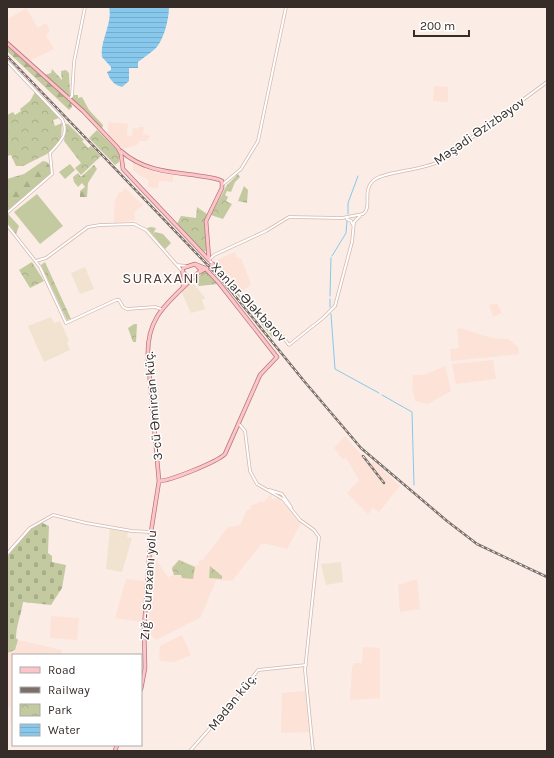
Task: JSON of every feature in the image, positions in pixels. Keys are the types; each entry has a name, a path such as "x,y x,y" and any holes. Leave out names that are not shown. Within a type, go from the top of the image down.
{"main road":[{"path":"7,43 69,99 128,157 159,171 217,179 223,184 206,221 209,260 204,265 194,264 186,266 182,269 185,280 182,288"},
{"path":"118,148 121,154 123,169 209,260"},
{"path":"121,161 124,156 128,157"},
{"path":"159,481 169,479 221,458 226,452 260,376 277,357 245,314 205,268 194,264"},
{"path":"194,264 200,268 200,272"},
{"name":"3-cü Əmircan küç.","path":"159,481 148,352 151,327 161,309 200,272 213,264"},
{"path":"183,272 191,280"},
{"name":"Zığ - Suraxanı yolu","path":"142,684 144,674 144,629 151,532 159,481"}],"street":[{"path":"69,99 72,96 75,55 85,7"},
{"path":"223,184 241,170 258,141 286,7"},
{"path":"7,61 62,119 64,126 62,141 50,153 52,174 7,213"},
{"name":"Məşədi Əzizbəyov","path":"360,216 368,208 368,189 374,180 384,176 422,169 440,161 547,82"},
{"path":"209,260 214,255 266,231 289,217 342,218 360,216"},
{"path":"353,229 355,221 360,216"},
{"path":"342,218 351,221 353,229"},
{"path":"36,261 46,258 86,228 98,225 131,224 140,226 146,230 172,262 183,272"},
{"path":"7,226 30,256 36,261 66,323 116,300 119,300 124,308 127,309 153,307 161,309"},
{"name":"Xanlar Ələkbərov","path":"209,260 289,344 323,318 335,306 352,242 353,229"},
{"path":"172,262 186,266"},
{"path":"239,424 245,430 251,473 258,484 280,497 300,520 316,533 319,539 306,665 313,751"},
{"path":"7,554 30,528 53,515 86,523 132,531 151,532"},
{"name":"Mədən küç.","path":"190,751 228,708 258,670 306,665"}],"shaded area":[{"path":"26,8 38,28 46,23 49,32 46,35 54,49 29,61 7,40 7,17 8,19"},
{"path":"434,86 448,87 448,102 433,101"},
{"path":"108,122 128,124 127,136 132,136 133,128 138,129 138,127 144,127 143,134 150,136 147,141 140,141 137,145 122,149 108,135"},
{"path":"133,161 153,170 155,173 173,175 173,182 159,181 158,188 148,187 149,180 133,171"},
{"path":"125,188 143,205 134,212 135,220 114,223 114,206 116,203 114,202 119,192 121,193"},
{"path":"235,252 237,258 241,258 251,284 242,292 214,261"},
{"path":"85,267 94,289 80,294 71,273"},
{"path":"190,283 193,283 205,298 202,300 205,309 191,313 181,291"},
{"path":"497,303 502,313 493,317 489,305"},
{"path":"51,317 54,323 60,321 69,341 67,343 70,350 44,362 28,326"},
{"path":"460,328 492,338 508,339 518,347 519,354 451,361 450,349 459,348 457,329"},
{"path":"493,360 496,379 456,384 452,364"},
{"path":"445,366 451,391 428,404 415,401 412,387 413,375 424,375"},
{"path":"345,436 370,465 374,461 400,486 379,512 373,508 368,514 347,493 359,480 346,458 343,460 334,448"},
{"path":"271,494 272,499 279,498 301,523 287,549 261,544 232,581 216,580 201,617 156,640 146,630 151,589 151,549 156,549 154,557 170,580 173,579 170,579 169,577 173,575 171,568 179,559 188,564 195,566 199,565 199,561 203,560 228,527 240,525 247,510 251,509 251,506 261,501 263,503"},
{"path":"110,529 128,532 127,537 132,538 122,572 106,569"},
{"path":"341,562 343,582 326,585 321,564"},
{"path":"126,579 145,581 141,622 115,618"},
{"path":"417,579 420,609 400,612 398,585"},
{"path":"51,616 79,618 77,640 50,638"},
{"path":"182,635 191,655 174,662 160,661 160,646"},
{"path":"18,640 62,650 61,654 12,654 12,722 10,722 11,708 7,706 7,653 15,650"},
{"path":"363,647 380,648 380,698 350,700 352,668 354,663 362,663"},
{"path":"305,691 309,732 281,733 282,693"}],"green space":[{"path":"7,46 71,103 72,107 69,110 7,51"},
{"path":"52,69 62,80 61,71 66,70 69,73 69,97 45,75 51,73"},
{"path":"35,92 59,118 53,120 55,126 62,123 61,140 47,154 23,166 16,166 11,155 7,156 7,115 13,112 15,115 21,111 20,109 30,101"},
{"path":"73,95 78,95 78,98 82,97 89,110 103,125 102,129 71,99"},
{"path":"66,124 68,124 84,140 82,141 88,148 91,146 101,156 81,175 75,168 81,163 64,141"},
{"path":"97,130 119,152 119,162 115,165 89,138"},
{"path":"43,161 47,162 51,167 51,174 7,211 7,179 24,174"},
{"path":"70,164 75,170 65,179 59,172"},
{"path":"94,165 97,169 88,183 87,197 80,197 80,191 85,187 82,183 78,187 74,182 73,177 78,173 81,177"},
{"path":"238,174 240,177 235,182 231,192 227,191 225,195 228,197 226,201 232,204 223,219 211,215 227,185"},
{"path":"244,186 248,190 247,203 238,201"},
{"path":"37,194 63,226 40,244 14,212"},
{"path":"197,207 207,214 204,223 207,250 204,252 177,224 181,216 196,218"},
{"path":"8,214 19,226 16,234 7,222"},
{"path":"147,228 156,228 153,234 155,232 163,234 171,243 165,249"},
{"path":"32,262 44,281 30,288 19,270"},
{"path":"45,262 71,319 67,320 41,265"},
{"path":"214,266 255,313 277,332 272,337"},
{"path":"205,271 218,284 199,286 194,280"},
{"path":"134,324 137,324 136,342 133,342 128,328"},
{"path":"40,522 49,526 48,553 52,556 52,562 66,565 62,588 51,605 23,602 17,629 16,638 18,640 15,650 7,653 7,557 28,531"},
{"path":"179,560 195,567 193,579 182,578 181,575 174,575 172,568"},
{"path":"210,566 222,576 222,579 209,578"}],"water":[{"path":"109,7 169,7 166,29 159,44 154,50 138,62 138,68 129,68 129,81 122,87 111,80 107,72 111,70 111,67 102,57 103,44 110,13"}],"waterway":[{"path":"348,214 348,203 358,176"},
{"path":"332,256 346,233 347,221"},
{"path":"330,296 331,258"},
{"path":"330,299 330,307"},
{"path":"331,314 335,369 379,393"},
{"path":"382,395 412,412 414,485"}],"railway":[{"path":"7,56 222,280 304,381 361,448 447,521 477,544 547,577"},
{"path":"363,456 384,483"}],"district":[{"name":"SURAXANI","path":"161,278"}]}
